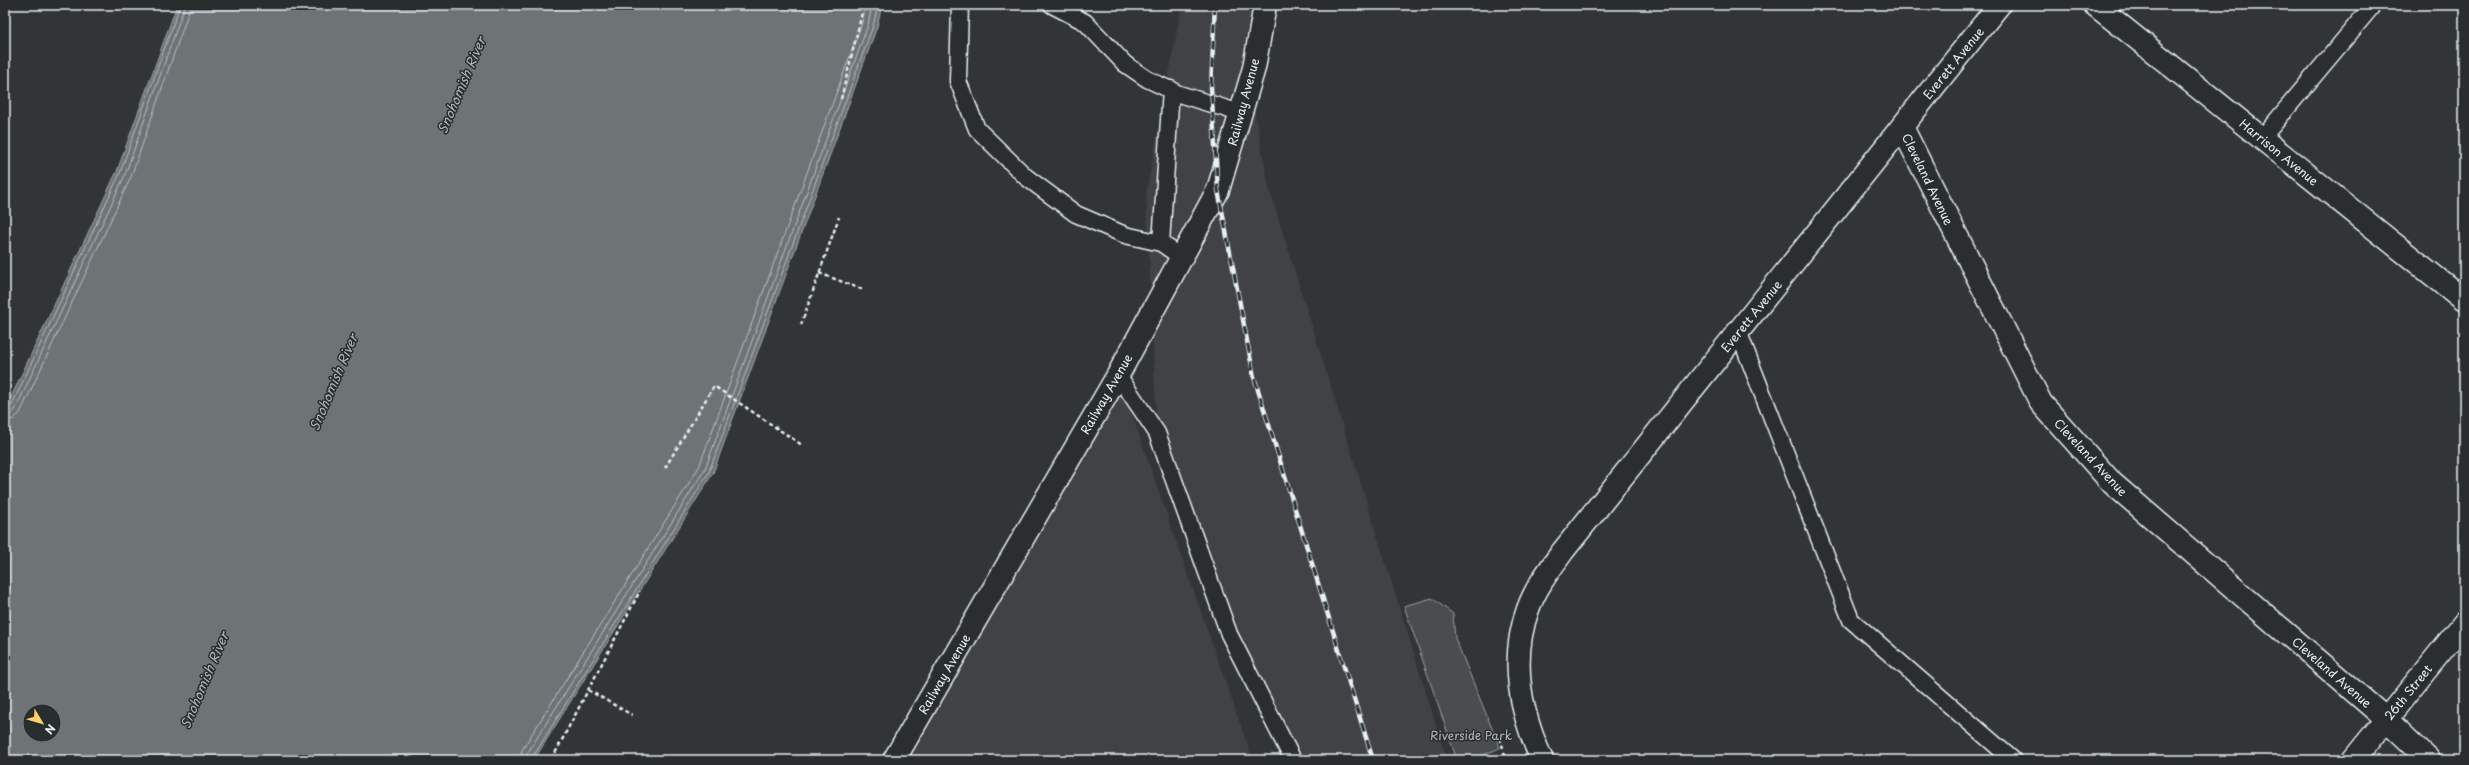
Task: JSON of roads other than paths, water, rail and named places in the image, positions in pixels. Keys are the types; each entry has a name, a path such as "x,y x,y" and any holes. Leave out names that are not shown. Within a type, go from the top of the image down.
{"street":[{"name":"Railway Avenue","path":"894,760 1118,375 1218,190 1254,68 1265,5"},
{"name":"Everett Avenue","path":"1542,760 1533,740 1518,681 1520,637 1529,608 1540,584 1563,551 1999,5"},
{"name":"Harrison Avenue","path":"2095,5 2464,300"},
{"name":"Cleveland Avenue","path":"1902,127 2041,402 2112,483 2386,718 2429,760"},
{"name":"26th Street","path":"2353,760 2464,623"}],"lane":[{"path":"960,5 958,81 977,129 1026,177 1076,214 1125,235 1161,243 1182,257"},
{"path":"1052,5 1085,22 1126,64 1147,79 1170,89 1240,113"},
{"path":"2262,138 2373,5"},
{"path":"1161,243 1170,89"},
{"path":"1738,332 1851,620 2013,760"},
{"path":"1118,375 1157,433 1229,634 1292,760"}],"water":[{"name":"Snohomish River","path":"177,5 882,5 877,27 713,473 534,760 5,760 5,410 117,171"}],"railway":[{"path":"1215,5 1211,87 1218,190 1254,377 1373,760"}],"park label":[{"name":"Riverside Park","path":"1471,735"}]}
